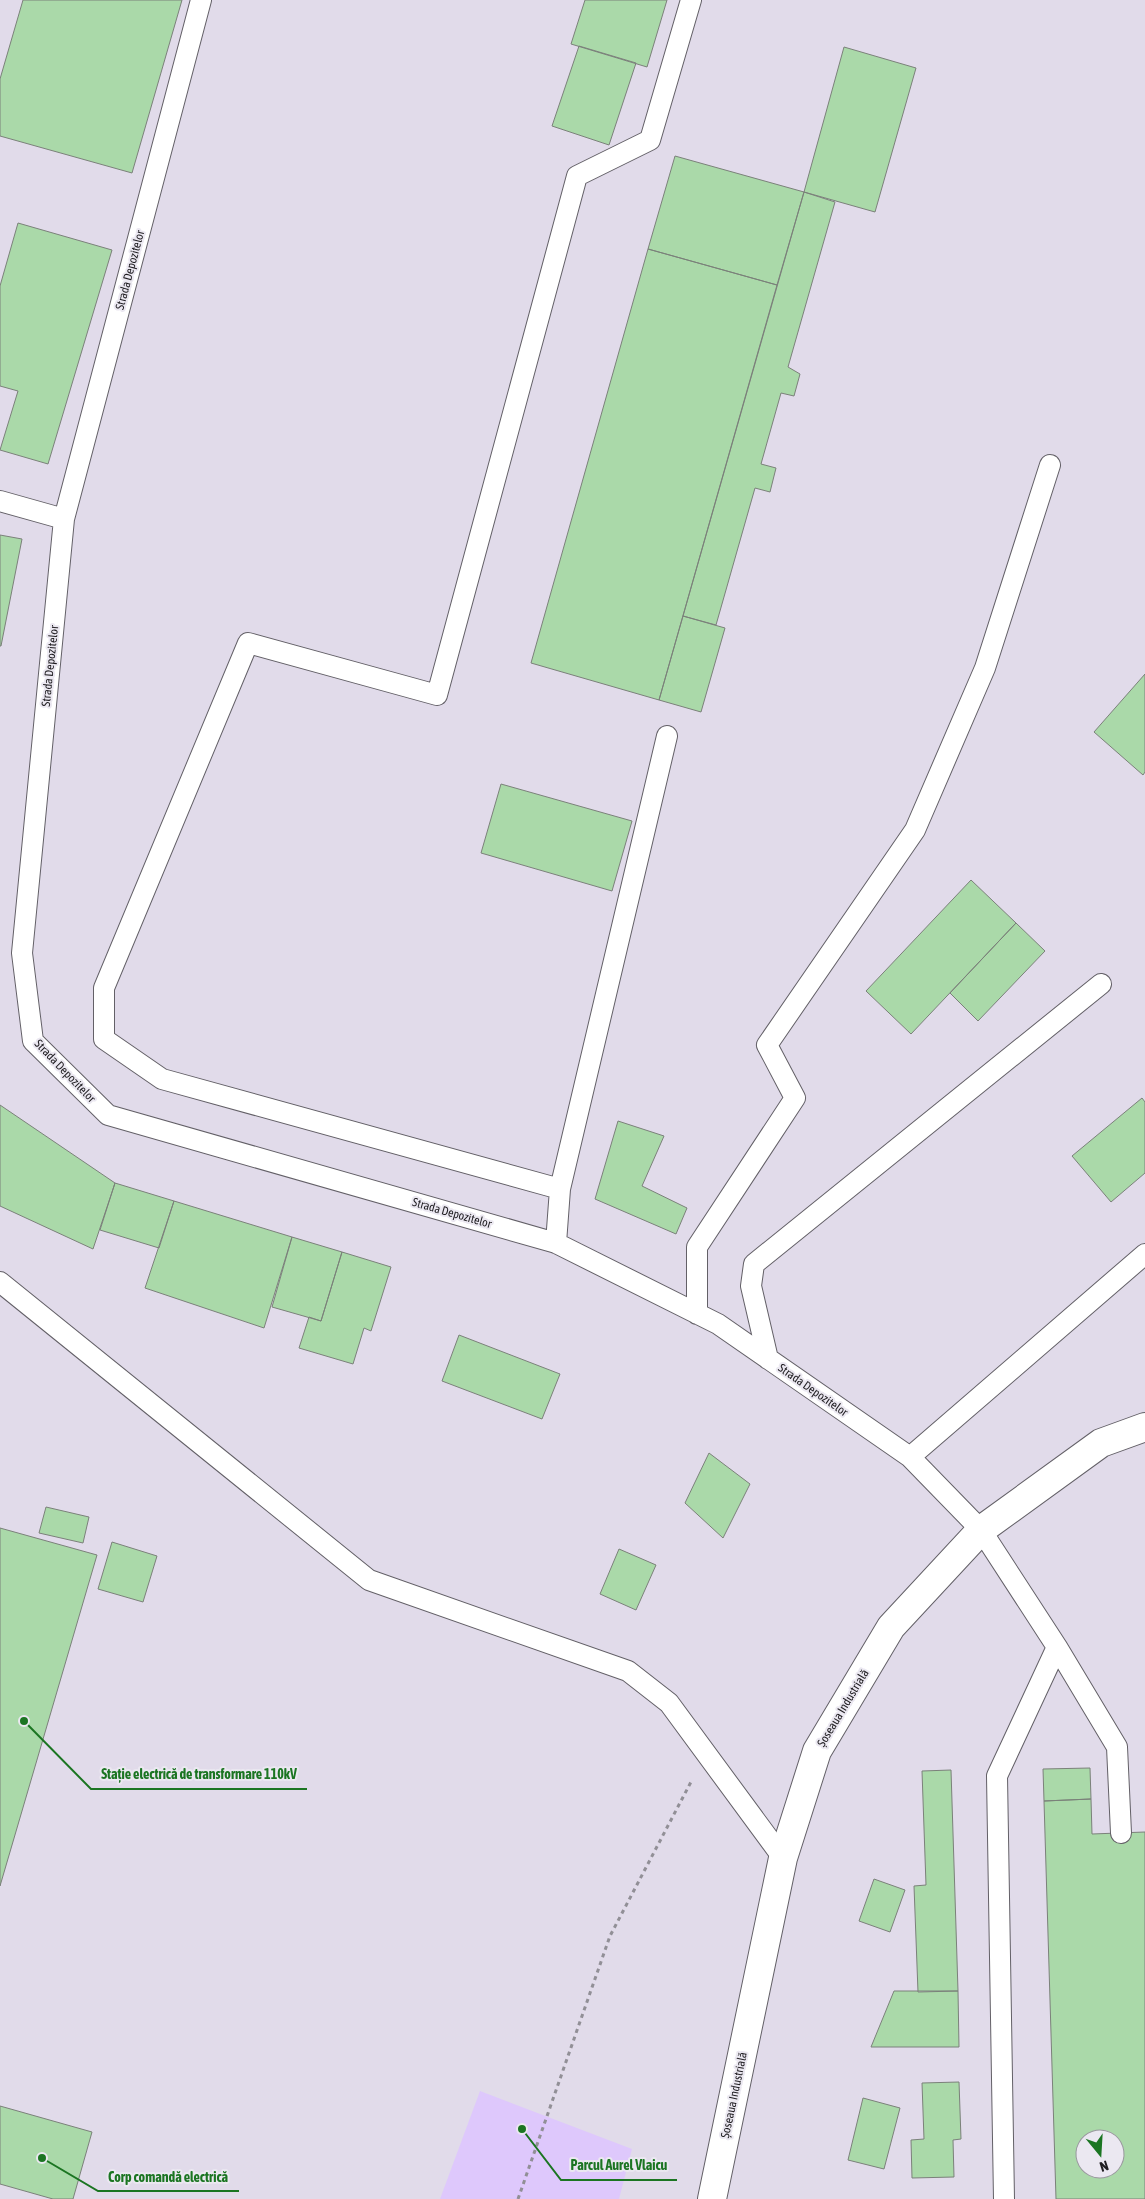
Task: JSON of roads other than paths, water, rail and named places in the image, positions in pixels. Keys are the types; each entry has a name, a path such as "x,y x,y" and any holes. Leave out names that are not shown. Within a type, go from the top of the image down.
{"street":[{"name":"Șoseaua Industrială","path":"712,2199 783,1858 817,1751 891,1627 981,1530 1102,1443 1145,1427"}],"lane":[{"name":"Strada Depozitelor","path":"201,0 64,519 22,953 33,1041 108,1115 556,1243 718,1324 910,1457 981,1530 1118,1747 1121,1833"},
{"path":"560,1190 162,1079 104,1039 104,988 248,642 437,694 577,176 650,140 691,0"},
{"path":"697,1314 697,1247 795,1098 767,1045 915,830 985,668 1050,465"},
{"path":"0,501 64,519"},
{"path":"556,1243 560,1190 667,736"},
{"path":"768,1358 751,1286 754,1264 1101,984"},
{"path":"910,1457 1145,1254"},
{"path":"0,1282 370,1580 628,1671 669,1703 783,1858"},
{"path":"1004,2199 997,1776 1057,1648"}],"place":[{"name":"Stație electrică de transformare 110kV","path":"24,1721"},
{"name":"Parcul Aurel Vlaicu","path":"522,2129"},
{"name":"Corp comandă electrică","path":"42,2158"}]}
